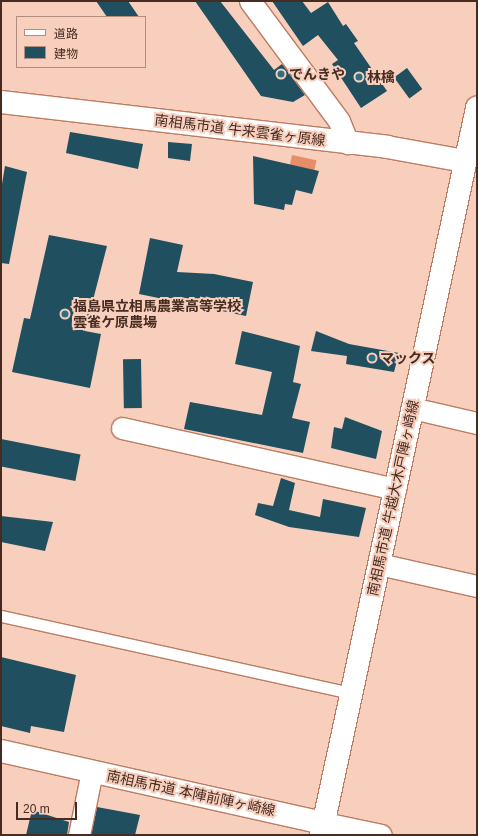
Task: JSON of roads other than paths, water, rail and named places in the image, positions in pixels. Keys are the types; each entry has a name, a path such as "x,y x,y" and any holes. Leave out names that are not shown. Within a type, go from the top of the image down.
{"street":[{"path":"250,1 339,121 348,143"},
{"name":"南相馬市道 牛来雲雀ヶ原線","path":"1,102 348,143 470,162"},
{"name":"南相馬市道 牛越大木戸陣ヶ崎線","path":"323,829 412,408 470,162 477,108"},
{"path":"412,408 477,422"},
{"path":"122,428 395,489"},
{"path":"379,564 477,586"},
{"name":"南相馬市道 本陣前陣ヶ崎線","path":"1,751 323,829 381,835"},
{"path":"79,835 92,772"}],"lane":[{"path":"1,616 352,693"}],"place":[{"name":"でんきや","path":"281,74"},
{"name":"林檎","path":"359,77"},
{"name":"福島県立相馬農業高等学校 雲雀ケ原農場","path":"65,314"},
{"name":"マックス","path":"372,358"}]}
